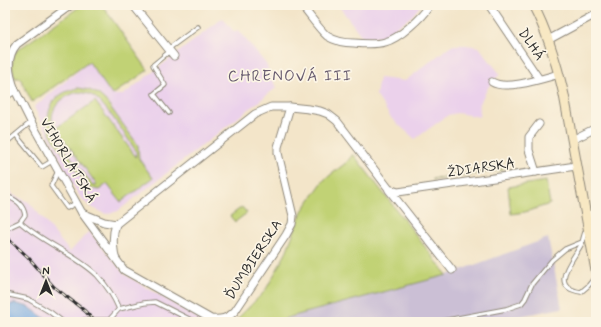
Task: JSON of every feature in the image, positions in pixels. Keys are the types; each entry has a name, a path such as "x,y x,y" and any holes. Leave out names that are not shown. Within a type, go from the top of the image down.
{"street":[{"name":"VIHORLATSKÁ","path":"71,5 17,44 12,50 9,59 11,80 31,122 82,213 104,222 116,224"},
{"path":"132,5 171,52"},
{"path":"301,5 328,36 338,41 367,45 386,42 401,33 414,24 430,5"},
{"name":"DLHÁ","path":"489,5 539,79"},
{"name":"DLHÁ","path":"533,5 548,40 559,74 596,271"},
{"path":"548,40 596,14"},
{"name":"DLHÁ","path":"492,82 500,85 514,84 559,74"},
{"path":"6,93 15,90"},
{"path":"115,257 113,232 116,224 255,114 271,107 290,107 309,109 328,114 337,120 452,270"},
{"name":"ĎUMBIERSKA","path":"82,213 124,270 211,319 220,320 229,317 239,305 292,224 293,216 278,153 278,147 290,107"},
{"path":"536,172 530,150 529,137 539,124"},
{"path":"572,140 596,128"},
{"name":"ŽDIARSKA","path":"389,189 398,192 576,166"},
{"path":"587,219 596,214"}],"lane":[{"path":"169,113 154,94 165,84 153,66 171,52 198,27"},
{"path":"7,142 31,122"},
{"path":"16,135 42,167 52,161"},
{"path":"58,170 51,186 67,208 76,202"},
{"path":"5,196 18,202 24,209 25,215 20,222 5,229"},
{"name":"DLHÁ","path":"587,219 582,242 567,266 564,275 565,284 572,291 581,292 596,276"},
{"path":"20,222 96,274 114,298 119,309"},
{"path":"437,322 506,310 521,304 532,284 552,260 565,249 582,242"},
{"path":"5,294 28,299 50,312 63,322"},
{"path":"78,322 84,320 109,320 119,309 155,302 195,322"}],"shaded area":[{"path":"338,5 421,5 412,16 385,35 363,38"},
{"path":"223,18 234,32 238,30 266,64 276,88 118,211 106,214 89,206 80,197 73,185 34,107 89,62 112,95 123,95"},
{"path":"454,45 479,47 500,74 489,86 479,104 480,117 457,113 448,115 415,139 392,119 376,95 379,78 405,81"},
{"path":"5,184 13,195 29,202 70,252 89,231 124,274 204,322 5,322"},
{"path":"548,238 562,308 489,322 281,322 286,318 447,275"}],"green space":[{"path":"82,5 102,5 148,70 112,95 89,62 32,102 20,78 15,78 14,75 12,64 16,51"},
{"path":"78,88 89,90 98,94 106,101 138,145 139,159 153,178 121,202 107,184 99,190 90,188 66,158 50,133 48,120 52,104 57,97","holes":["78,92 93,96 104,106 136,151 136,157 95,101 56,128 97,185 93,185 71,157 59,141 53,128 52,115 57,104 66,97"]},
{"path":"353,154 447,275 286,318 281,322 234,322 265,291 285,255 302,211 324,180 347,162"},
{"path":"501,168 503,169 502,170 432,179"},
{"path":"546,181 550,204 525,212 511,214 508,187"},
{"path":"242,207 247,213 235,222 230,216"}],"water":[{"path":"14,303 29,307 50,322 5,322 5,307"}],"waterway":[{"path":"582,322 596,320"}],"railway":[{"path":"5,236 28,257 54,287 85,311 95,322"}],"district":[{"name":"CHRENOVÁ III","path":"290,75"}]}
